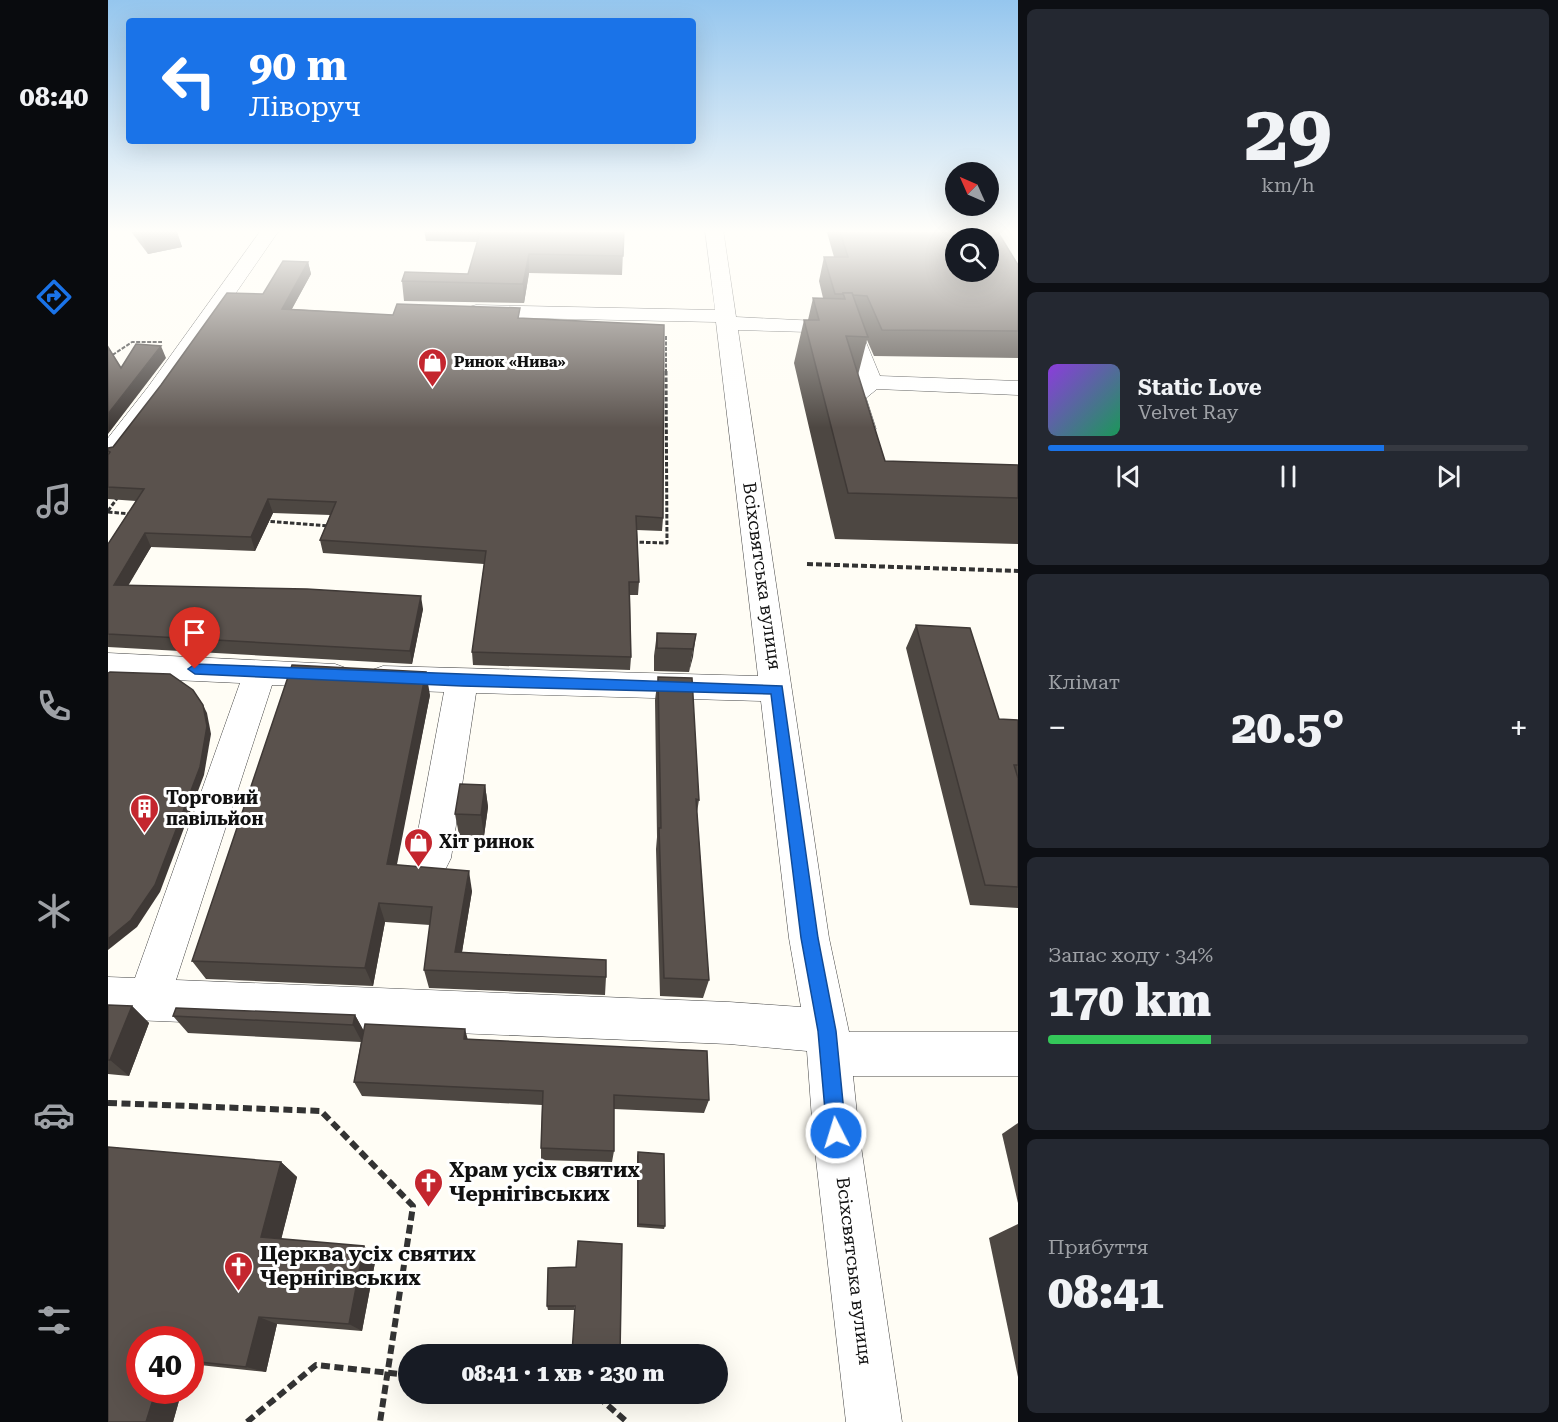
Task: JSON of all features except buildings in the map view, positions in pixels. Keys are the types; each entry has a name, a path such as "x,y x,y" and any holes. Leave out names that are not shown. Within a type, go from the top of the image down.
{"street":[{"path":"108,454 134,423 224,295"},
{"name":"Всіхсвятська вулиця","path":"723,295 809,938 828,1043 836,1133 874,1422"},
{"path":"451,310 726,319 851,327 871,382"},
{"path":"871,451 854,397 871,382 1018,388"},
{"path":"108,665 462,681 777,689"},
{"path":"260,672 128,999 729,1023 828,1043 1018,1054"},
{"path":"432,858 462,681"}],"path":[{"path":"632,542 667,543 664,510 664,346 666,332"},
{"path":"108,358 132,342 191,342"},
{"path":"121,492 108,512 132,514"},
{"path":"264,521 331,526"},
{"path":"807,564 1018,571"},
{"path":"108,1103 321,1112 413,1206 380,1422"},
{"path":"247,1422 316,1365 398,1374"},
{"path":"606,1404 627,1422"}],"place":[{"name":"Ринок «Нива»","path":"433,388"},
{"name":"Торговий павільйон","path":"145,834"},
{"name":"Хіт ринок","path":"418,868"},
{"name":"Храм усіх святих Чернігівських","path":"428,1208"},
{"name":"Церква усіх святих Чернігівських","path":"239,1292"}],"route":[{"path":"195,669 462,681 777,689 809,938 827,1031 836,1133"}]}
